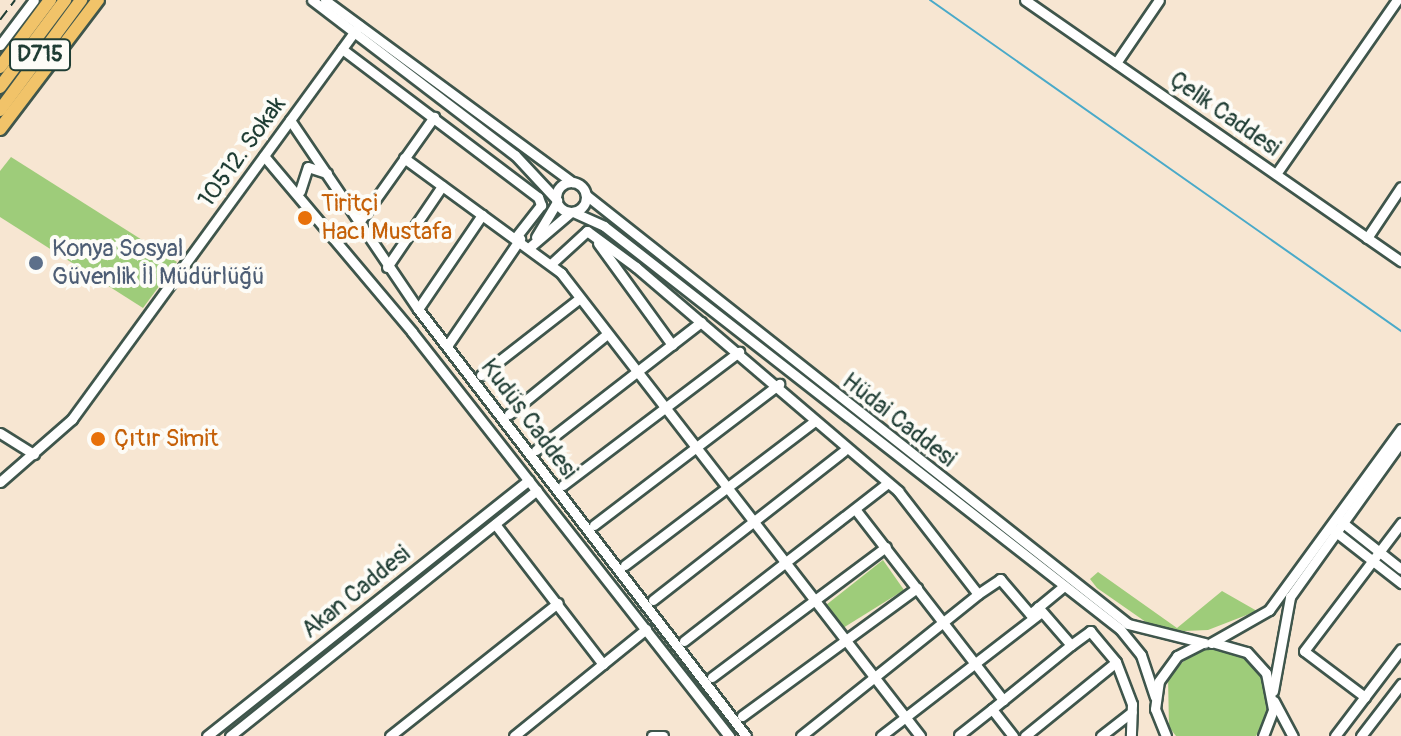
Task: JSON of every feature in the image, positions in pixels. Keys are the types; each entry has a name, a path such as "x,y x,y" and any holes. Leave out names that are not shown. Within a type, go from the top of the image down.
{"highway":[{"path":"0,67 50,0"},
{"name":"D715","path":"0,87 65,0"},
{"name":"D715","path":"0,110 81,0"},
{"path":"0,129 98,0"}],"street":[{"path":"0,45 34,0"},
{"path":"312,0 572,182 559,188 557,201 531,246"},
{"path":"325,0 515,155 557,201"},
{"name":"Çelik Caddesi","path":"1025,0 1401,261"},
{"path":"1116,63 1159,0"},
{"path":"1276,174 1397,0"},
{"name":"10512. Sokak","path":"0,482 72,419 357,29"},
{"path":"342,49 538,197 541,205 447,346"},
{"path":"360,221 434,117"},
{"name":"Kudüs Caddesi","path":"290,120 418,309 746,736"},
{"name":"Kudüs Caddesi","path":"264,156 301,195 729,736"},
{"path":"404,158 482,215 531,246 551,264 920,736"},
{"path":"301,195 300,173 308,167 330,175"},
{"name":"Hüdai Caddesi","path":"572,182 1128,624 1247,652 1273,696"},
{"path":"387,267 442,186"},
{"path":"1367,238 1401,187"},
{"path":"531,246 572,212 586,195"},
{"name":"Hüdai Caddesi","path":"557,201 572,212 604,226 1135,644 1155,697"},
{"path":"418,309 482,215"},
{"path":"551,264 591,234"},
{"path":"591,234 779,384 844,451 888,483 978,594"},
{"path":"591,234 672,345"},
{"path":"481,375 580,298"},
{"path":"536,450 701,322"},
{"path":"509,414 606,335"},
{"path":"563,485 739,352"},
{"path":"594,525 779,384"},
{"path":"625,565 815,421"},
{"path":"1263,736 1273,696 1286,606 1401,429"},
{"path":"0,433 34,454"},
{"path":"1157,736 1155,697 1171,662 1266,613 1401,442"},
{"path":"653,600 844,451"},
{"name":"Akan Caddesi","path":"207,736 529,480"},
{"path":"684,641 888,483"},
{"name":"Akan Caddesi","path":"230,736 537,490"},
{"path":"855,509 1003,700"},
{"path":"1365,697 1304,651 1401,523"},
{"path":"495,524 603,664"},
{"path":"1336,525 1401,569"},
{"path":"1336,525 1372,561 1401,583"},
{"path":"712,677 886,547"},
{"path":"801,736 873,676 1000,579 1030,614 1040,610"},
{"path":"881,736 975,664 1064,586"},
{"path":"742,716 917,588"},
{"path":"390,736 558,603"},
{"path":"1040,610 1071,645"},
{"path":"514,736 646,629"},
{"path":"959,736 1090,631 1116,662 1132,712 1131,736"},
{"path":"1335,736 1401,649"},
{"path":"1025,736 1116,662"},
{"path":"1361,736 1401,684"},
{"path":"1273,696 1293,736"},
{"path":"992,709 1013,736"},
{"path":"1155,709 1166,736"},
{"path":"1101,736 1132,712"},
{"path":"652,736 663,736"}],"green space":[{"path":"11,157 177,262 143,308 0,217 0,171"},
{"path":"883,560 904,590 843,628 826,605"},
{"path":"1098,572 1177,628 1222,591 1257,611 1208,630 1153,627 1097,588 1090,579"},
{"path":"1210,647 1245,656 1267,684 1266,719 1256,736 1176,736 1169,727 1168,677 1193,652"}],"waterway":[{"path":"930,0 1401,331"}],"railway":[{"path":"0,20 15,0"}],"place":[{"name":"Tiritçi Hacı Mustafa","path":"305,218"},
{"name":"Konya Sosyal Güvenlik İl Müdürlüğü","path":"36,263"},
{"name":"Çıtır Simit","path":"98,439"}]}
